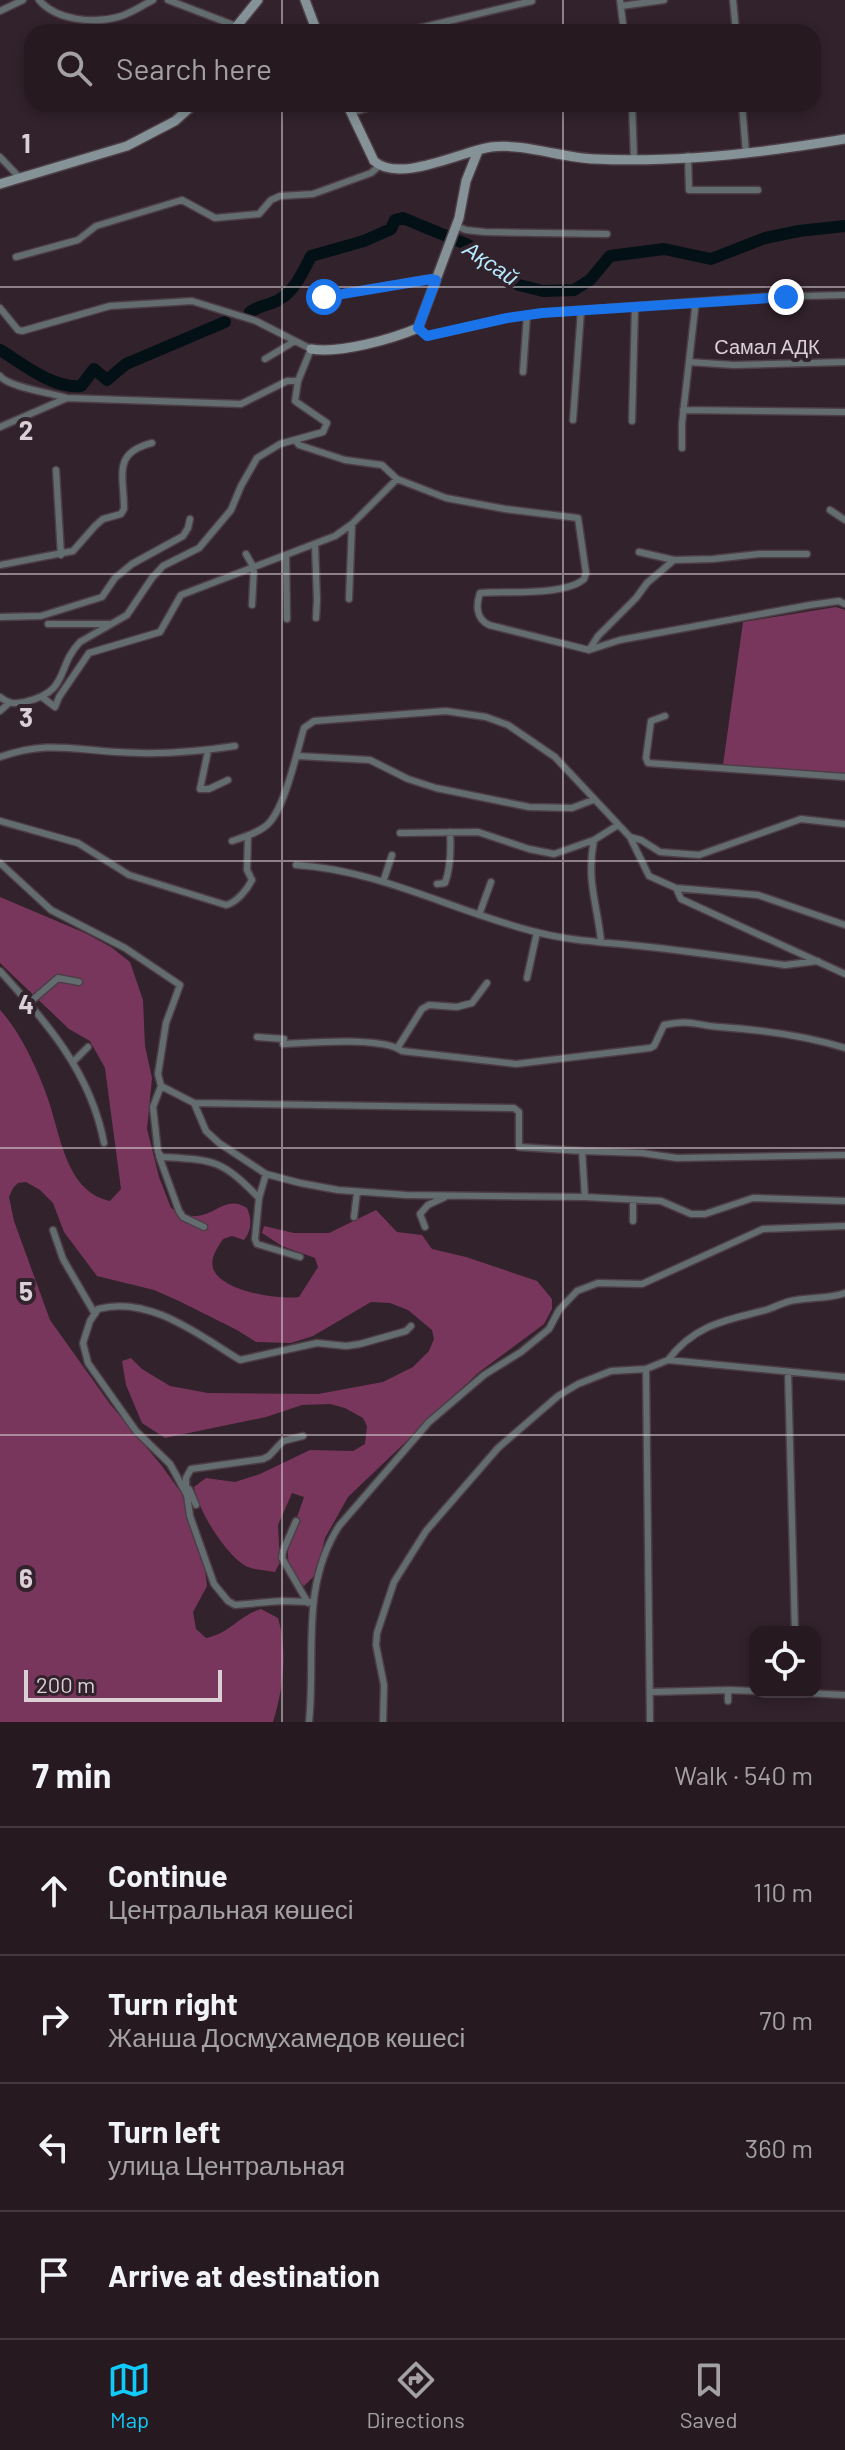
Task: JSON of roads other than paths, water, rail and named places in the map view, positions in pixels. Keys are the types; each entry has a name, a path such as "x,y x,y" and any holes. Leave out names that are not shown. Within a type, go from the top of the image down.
{"street":[{"path":"0,11 23,0"},
{"path":"39,0 61,15 86,19 108,19 126,14 153,0"},
{"path":"168,0 223,24"},
{"path":"238,24 258,0"},
{"path":"305,0 314,24"},
{"path":"623,24 621,3 664,0"},
{"path":"733,0 735,24"},
{"path":"50,9 53,1"},
{"path":"432,24 513,2 532,1"},
{"path":"0,184 127,146 173,122 185,112"},
{"path":"351,112 374,161 379,166 390,168 433,165 502,147 594,159 634,159 780,150 845,139"},
{"path":"632,112 634,159"},
{"path":"743,112 746,153"},
{"path":"418,328 455,228 466,181 478,151"},
{"path":"688,156 689,190 758,190"},
{"path":"0,157 21,179"},
{"path":"16,257 78,240 96,226 182,200 215,218 259,214 271,200 280,196 313,194 371,173 379,166"},
{"path":"455,228 485,232 607,234"},
{"path":"324,297 426,279 436,280"},
{"path":"418,328 427,336 527,315 693,302 845,295"},
{"path":"0,308 22,331 110,306 192,301 256,321 311,349 335,350 418,328"},
{"path":"682,448 683,410 695,309 693,302"},
{"path":"632,421 635,307"},
{"path":"573,420 581,311"},
{"path":"523,372 527,315"},
{"path":"265,359 295,341"},
{"path":"0,697 9,703 19,703 42,697 60,680 75,647 87,636 127,615 163,566 199,548 224,521 257,458 268,450 323,432 327,423 295,401 298,381 311,349"},
{"name":"Самал АДК","path":"689,362 734,365 845,362"},
{"path":"0,376 13,386 39,389 67,398 241,404 287,381 298,381"},
{"path":"0,427 67,398"},
{"path":"683,410 845,412"},
{"path":"295,440 299,445 345,460 382,465 397,479 462,501 578,518 586,573 581,583 544,590 480,593 477,607 483,623 489,625 589,650 620,640 810,605 839,601 845,604"},
{"path":"0,565 73,551 103,519 121,514 124,509 123,472 127,455 133,449 152,443"},
{"path":"56,470 61,555"},
{"path":"42,697 55,707 89,653 160,632 181,595 335,536 352,524 397,479"},
{"path":"830,510 845,520"},
{"path":"0,617 47,615 102,597 115,578 132,564 183,536 190,519"},
{"path":"349,599 352,524"},
{"path":"315,545 316,618"},
{"path":"639,552 674,560 807,554"},
{"path":"246,554 254,568 252,605"},
{"path":"286,555 287,619"},
{"path":"589,650 647,583 674,560"},
{"path":"48,624 112,624"},
{"path":"0,711 9,703"},
{"path":"232,841 264,828 275,815 298,756 304,728 314,721 463,712 508,725 555,757 630,837 649,876 676,888 758,895 845,925"},
{"path":"665,716 651,721 648,763 845,777"},
{"path":"0,757 49,745 130,752 208,751 235,746"},
{"path":"208,751 200,789 209,789 228,780"},
{"path":"298,756 370,760 408,779 436,788 529,807 572,808 593,800"},
{"path":"630,837 660,852 699,855 801,819 845,824"},
{"path":"0,821 78,843 129,875 226,905 246,890 252,880 247,870 248,836"},
{"path":"400,833 478,832 554,854 594,840 618,825"},
{"path":"437,884 445,883 447,877 450,832"},
{"path":"594,840 591,892 601,941"},
{"path":"383,882 392,855"},
{"path":"0,863 51,910 125,948 180,985 166,1023 158,1074 161,1086 152,1118 160,1157 183,1217 204,1227"},
{"path":"296,865 350,871 537,932 785,965 818,961"},
{"path":"479,915 491,882"},
{"path":"676,888 681,899 845,974"},
{"path":"527,978 537,932"},
{"path":"0,971 29,1003 73,1062 95,1107 104,1143"},
{"path":"29,1003 58,978 79,982"},
{"path":"398,1047 422,1009 429,1005 457,1007 472,1003 487,983"},
{"path":"654,1046 664,1025 692,1021 702,1025 782,1032 845,1048"},
{"path":"257,1037 284,1039 283,1044 352,1042 516,1064 665,1044"},
{"path":"73,1062 88,1047"},
{"path":"161,1086 194,1103 514,1108 520,1115 519,1147 642,1153 677,1158 845,1155"},
{"path":"194,1103 206,1131 219,1143 266,1174 310,1185 357,1192 661,1201 691,1214 705,1214 753,1198 845,1201"},
{"path":"582,1151 585,1197"},
{"path":"160,1157 215,1162 227,1168 259,1198"},
{"path":"266,1174 254,1233 257,1244 300,1257"},
{"path":"354,1217 357,1192"},
{"path":"425,1227 420,1214 422,1209 448,1196"},
{"path":"633,1200 633,1221"},
{"path":"309,1722 310,1602 328,1547 339,1526 435,1417 484,1375 521,1352 549,1329 559,1310 577,1291 598,1283 642,1284 763,1229 845,1226"},
{"path":"53,1230 63,1259 95,1314"},
{"path":"668,1360 677,1348 697,1333 730,1318 794,1300 845,1293"},
{"path":"187,1495 170,1464 136,1431 88,1363 83,1343 86,1329 98,1309 114,1306 154,1312 186,1327 240,1360 317,1343 360,1344 406,1331 411,1326"},
{"path":"383,1722 384,1685 376,1645 394,1582 426,1531 498,1448 558,1396 611,1371 646,1369 668,1360 845,1377"},
{"path":"646,1369 650,1722"},
{"path":"788,1372 795,1626"},
{"path":"303,1436 283,1441 263,1459 191,1469 186,1482 190,1516 206,1564 214,1584 228,1601 242,1606 281,1601 310,1602"},
{"path":"186,1482 196,1505"},
{"path":"296,1521 282,1558 310,1602"},
{"path":"728,1690 728,1701"},
{"path":"650,1692 749,1691"},
{"path":"821,1694 845,1695"}],"waterway":[{"name":"Ақсай","path":"250,312 285,296 311,256 364,241 391,229 395,220 403,218 468,245 519,285 543,291 574,290 590,280 610,256 664,249 711,259 765,238 845,226"},
{"name":"Ақсай","path":"0,350 49,380 81,386 94,369 107,380 126,364 225,322"}]}
